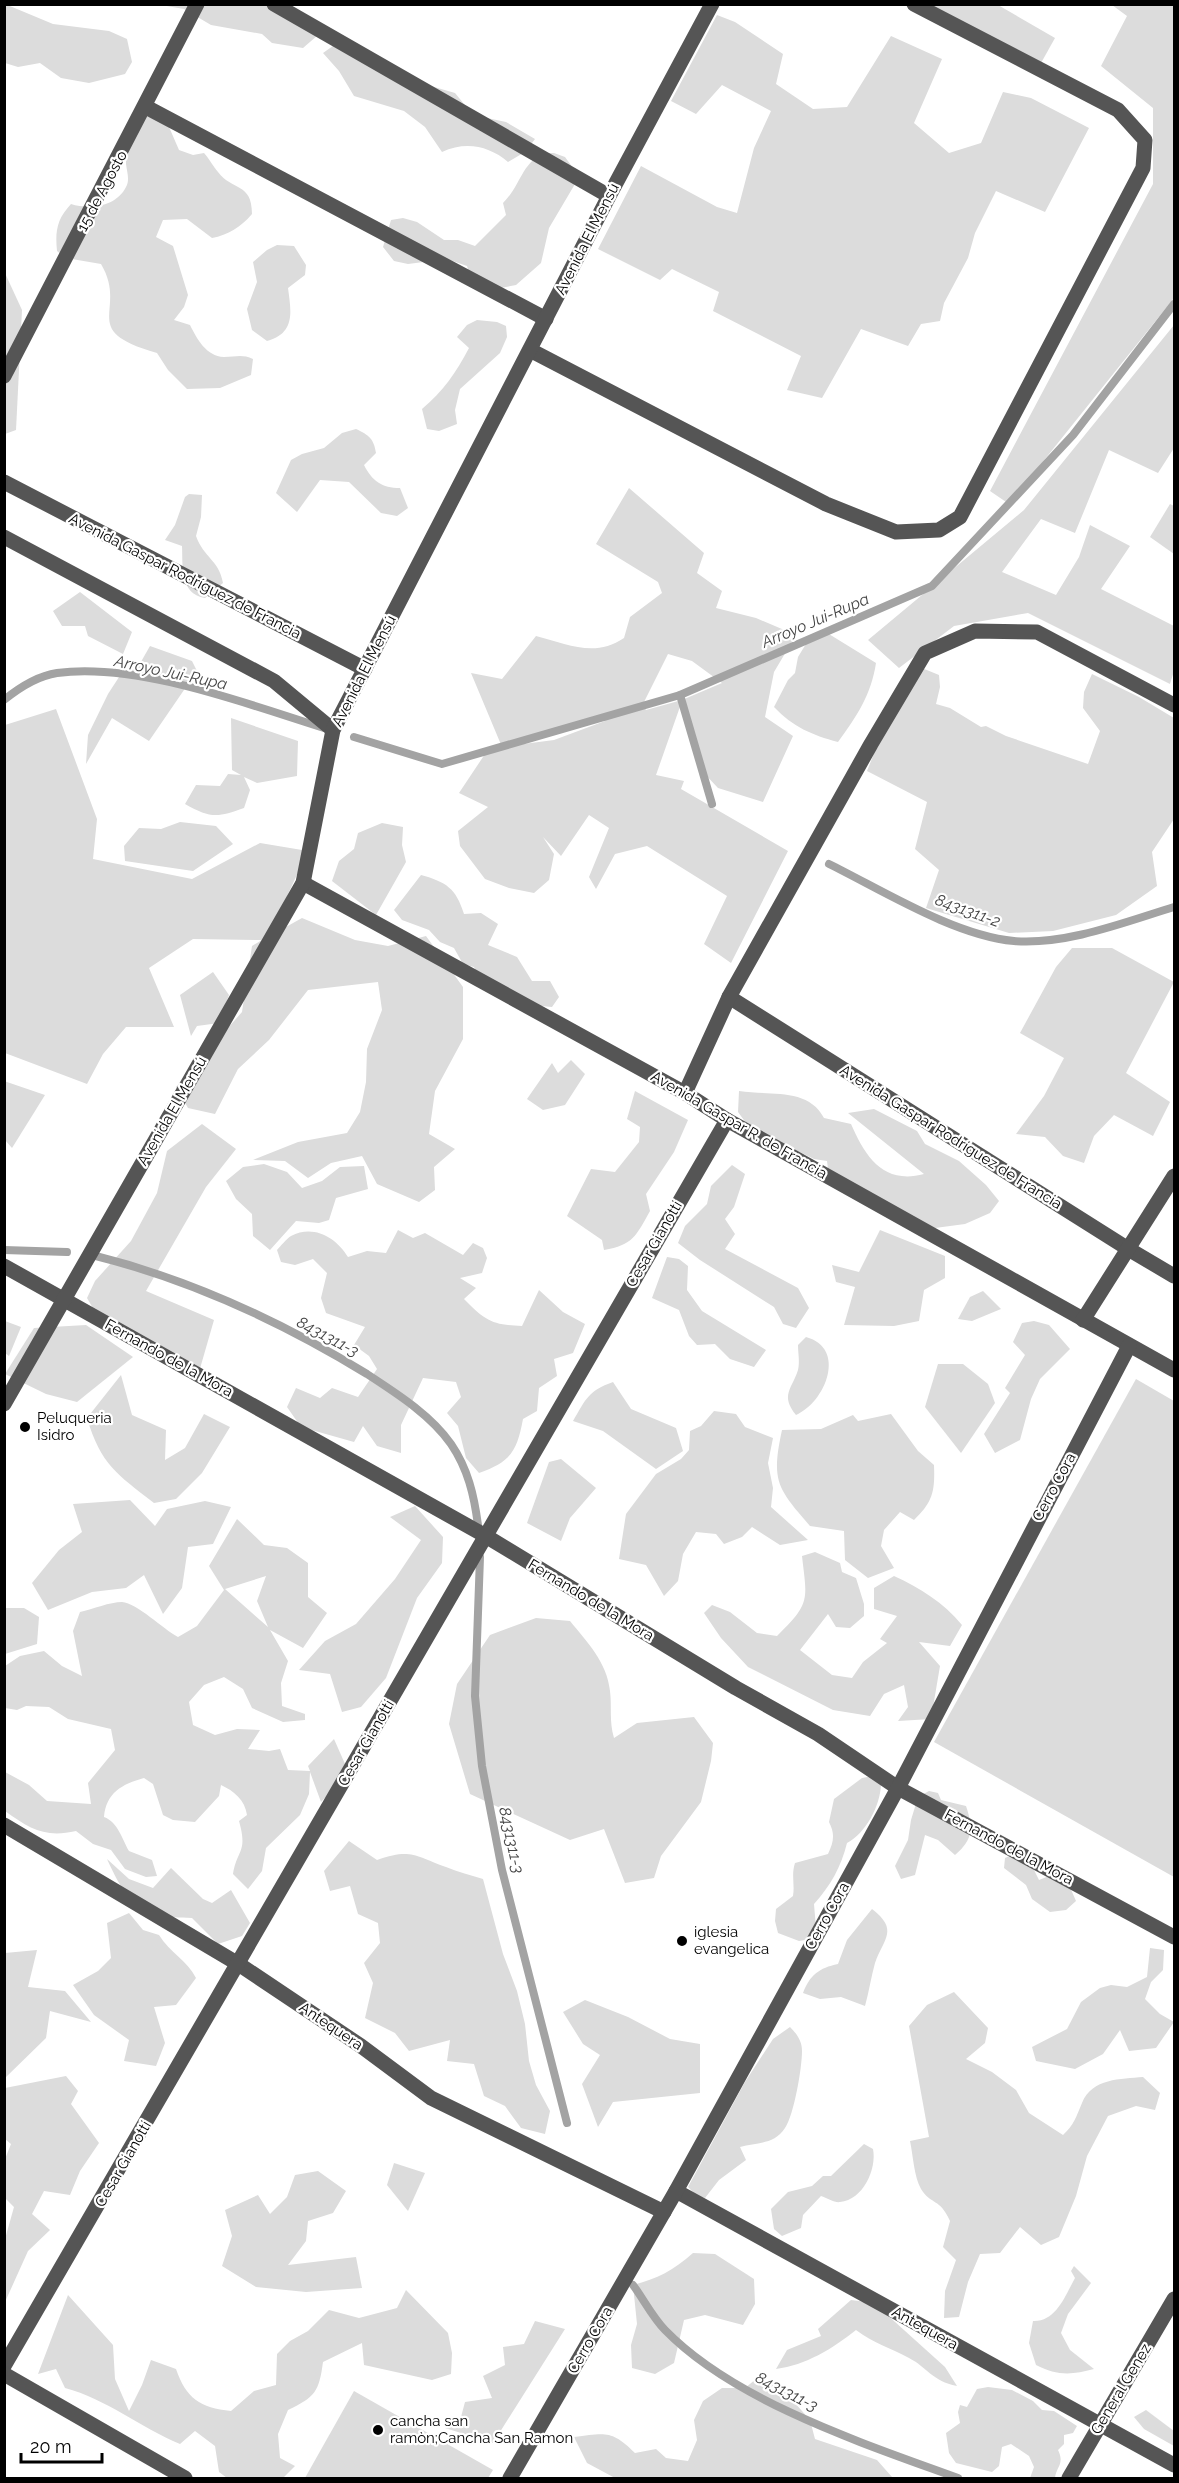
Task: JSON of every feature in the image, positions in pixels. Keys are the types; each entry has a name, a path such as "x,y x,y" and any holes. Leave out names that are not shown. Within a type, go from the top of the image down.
{"street":[{"name":"15 de Agosto","path":"4,376 197,4"},
{"path":"274,4 609,196"},
{"name":"Avenida El Mensú","path":"4,1404 303,883 333,730 609,196 712,4"},
{"path":"530,350 826,504 896,532 939,530 960,517 1143,168 1145,140 1118,110 914,4"},
{"path":"146,106 546,319"},
{"name":"Avenida Gaspar Rodríguez de Francia","path":"4,482 365,669"},
{"path":"4,537 274,681 333,730"},
{"path":"685,1093 729,997 871,744 925,653 975,631 1037,632 1174,705"},
{"name":"Avenida Gaspar R. de Francia","path":"303,883 685,1093 727,1120 1174,1370"},
{"name":"Avenida Gaspar Rodríguez de Francia","path":"729,997 1174,1276"},
{"name":"Cesar Gianotti","path":"4,2366 240,1965 484,1535 727,1120"},
{"path":"1083,1320 1130,1250 1174,1176"},
{"name":"Fernando de la Mora","path":"4,1266 484,1535 736,1688 818,1734 898,1788 1174,1937"},
{"name":"Cerro Cora","path":"510,2478 676,2191 898,1788 1129,1346"},
{"name":"Antequera","path":"4,1825 240,1965 361,2046 431,2098 664,2212"},
{"name":"Antequera","path":"676,2191 1174,2464"},
{"name":"General Genez","path":"1069,2478 1174,2299"},
{"path":"4,2374 184,2478"}],"shaded area":[{"path":"5,4 53,24 109,31 127,39 132,62 125,74 89,83 61,78 40,63 18,67 5,63"},
{"path":"161,5 283,5 318,35 303,48 272,43 262,34 211,25 184,9"},
{"path":"927,5 998,5 1055,38 1041,63"},
{"path":"1112,5 1174,5 1174,298 1009,504 990,491 1153,184 1153,108 1101,66 1127,16"},
{"path":"717,15 735,22 783,54 776,84 813,109 847,107 891,36 942,59 914,123 949,153 981,143 1003,92 1031,98 1089,128 1045,212 996,191 975,233 968,258 944,303 940,321 921,324 908,346 861,329 822,398 787,390 801,356 713,311 719,292 672,269 660,280 598,249 641,166 717,207 737,213 754,148 771,111 722,85 696,114 671,101"},
{"path":"340,41 417,82 455,93 473,115 506,122 535,139 525,152 508,162 493,152 477,147 460,147 442,152 425,127 404,111 354,96 339,71 323,53"},
{"path":"144,116 160,118 169,127 179,150 193,155 204,153 223,178 245,192 251,204 252,214 229,233 212,238 187,219 163,220 156,237 173,246 188,295 184,307 174,320 190,325 199,341 212,354 253,359 251,375 220,388 187,389 168,370 157,353 118,336 111,327 108,280 101,264 66,258 57,251 58,226 71,204 94,207 109,203 122,194 128,179 126,158 129,145 133,132"},
{"path":"542,153 554,153 565,157 576,172 575,184 549,228 541,263 516,285 495,289 470,276 467,266 447,259 408,264 394,261 383,247 391,220 403,218 417,222 444,240 458,240 475,246 506,215 503,203 514,190 529,164"},
{"path":"277,245 294,246 306,265 305,275 288,288 290,320 287,327 283,333 267,341 252,330 247,309 257,282 253,262"},
{"path":"4,271 22,310 16,430 5,434"},
{"path":"477,320 497,322 506,326 507,337 500,353 460,389 455,410 457,424 439,431 427,429 422,409 443,388 459,366 469,348 457,337 467,325"},
{"path":"1174,325 1174,448 1158,473 1109,450 1075,533 1041,519 1002,572 1056,595 1079,557 1090,525 1130,546 1101,589 1174,626 1174,671 1170,684 1028,613 954,626 899,668 868,640 1024,510"},
{"path":"356,429 370,438 374,444 376,453 364,465 367,471 383,485 400,488 408,508 397,516 381,513 349,482 320,480 297,512 276,493 291,460 302,454 324,448 342,433"},
{"path":"629,488 704,553 697,573 722,591 716,608 756,618 796,635 774,672 765,717 793,736 763,802 718,788 702,771 682,701 656,775 684,781 681,789 788,851 731,963 704,944 727,896 647,846 615,854 596,889 589,877 609,828 589,815 561,856 543,837 554,854 549,880 534,893 509,888 485,879 460,846 458,831 488,807 459,793 487,751 502,747 471,673 502,679 536,636 581,648 613,644 624,638 630,617 662,593 658,582 596,544","holes":["668,654 692,661 722,683 682,700 646,710 643,704","595,720 605,721 554,740 508,746"]},
{"path":"189,494 202,495 201,517 196,536 218,569 223,583 205,598 191,591 187,585 184,577 182,546 165,540 175,525 185,497"},
{"path":"1170,504 1174,506 1174,554 1150,537"},
{"path":"80,592 132,632 123,654 88,636 85,626 62,626 53,611"},
{"path":"824,631 876,663 871,685 862,705 838,742 803,729 788,720 774,707 788,680 795,673 798,657 809,639"},
{"path":"150,646 192,661 197,671 149,741 112,718 86,764 88,735 108,694 121,674 138,667"},
{"path":"917,666 939,675 940,687 936,704 950,708 981,727 986,726 1006,736 1088,764 1100,731 1083,708 1084,692 1092,674 1139,697 1174,718 1174,819 1152,852 1157,886 1116,915 1053,931 1009,933 926,908 939,870 915,849 927,802 867,771 893,706"},
{"path":"56,709 97,819 93,859 192,879 260,843 308,851 268,937 302,918 355,940 388,946 426,936 463,987 463,1039 435,1091 429,1134 455,1149 434,1167 435,1190 419,1202 377,1184 362,1156 331,1163 308,1178 285,1161 253,1160 298,1142 347,1133 360,1112 366,1082 367,1049 382,1010 378,982 308,990 269,1040 238,1069 215,1114 188,1108 176,1087 242,1012 252,946 262,940 193,939 149,968 174,1027 126,1027 103,1054 87,1084 5,1053 5,725"},
{"path":"231,718 298,741 297,776 257,783 244,777 250,790 244,808 227,814 208,814 185,804 196,785 220,786 228,774 241,775 232,770"},
{"path":"180,822 216,826 233,844 193,871 125,861 124,846 139,828 161,829"},
{"path":"382,823 403,827 402,845 406,862 376,915 332,881 339,861 354,849 358,833"},
{"path":"421,875 449,887 464,914 481,913 498,924 488,945 517,957 532,981 550,981 559,997 552,1007 530,1005 480,982 474,967 463,964 454,948 440,942 429,930 402,920 394,910"},
{"path":"1072,948 1112,948 1174,982 1126,1073 1170,1102 1153,1136 1114,1115 1094,1136 1084,1163 1063,1156 1045,1137 1016,1134 1044,1096 1064,1058 1020,1033 1056,967"},
{"path":"213,972 229,995 219,1023 197,1026 191,1036 180,995"},
{"path":"571,1060 585,1074 565,1105 543,1110 527,1099 552,1063 558,1073"},
{"path":"4,1081 45,1095 12,1148 5,1140"},
{"path":"635,1091 688,1120 674,1152 646,1194 650,1211 641,1227 628,1242 604,1250 602,1240 567,1216 591,1169 615,1172 639,1142 640,1127 627,1119"},
{"path":"739,1091 787,1095 808,1101 824,1118 851,1124 869,1157 877,1165 897,1175 924,1174 848,1113 874,1109 917,1131 925,1144 959,1161 986,1185 999,1201 990,1213 965,1224 935,1228 829,1177 827,1161 814,1159 749,1127 738,1112"},
{"path":"202,1124 236,1149 206,1187 146,1291 214,1320 199,1372 97,1315 87,1298 95,1281 131,1241 157,1193 167,1151"},
{"path":"264,1164 287,1172 302,1188 322,1181 340,1167 364,1166 368,1189 336,1198 329,1220 319,1223 296,1221 270,1250 253,1236 252,1214 236,1199 226,1181 243,1167"},
{"path":"732,1165 745,1174 734,1207 725,1219 735,1234 725,1249 798,1288 809,1308 796,1328 783,1324 774,1307 700,1260 678,1243 685,1226 707,1204 711,1186"},
{"path":"398,1230 413,1238 425,1233 463,1255 473,1243 483,1248 487,1258 482,1273 460,1278 476,1288 464,1299 489,1320 522,1326 539,1290 563,1312 585,1324 573,1353 554,1359 557,1376 539,1388 537,1411 523,1419 511,1454 499,1464 479,1473 466,1458 458,1426 447,1413 461,1397 456,1382 423,1378 401,1425 401,1453 377,1446 363,1426 354,1442 301,1427 287,1407 296,1388 320,1398 332,1388 358,1397 377,1369 369,1356 354,1345 365,1327 326,1313 321,1298 327,1273 313,1259 295,1265 281,1262 277,1250 291,1236 308,1231 330,1238 348,1257 367,1251 386,1253"},
{"path":"880,1230 945,1256 945,1278 924,1290 919,1321 894,1326 844,1325 855,1287 836,1282 832,1265 859,1272"},
{"path":"667,1257 679,1259 688,1266 687,1290 702,1311 766,1350 754,1367 730,1359 715,1344 697,1345 689,1336 679,1310 652,1298"},
{"path":"983,1291 1001,1309 972,1321 958,1319 970,1297"},
{"path":"5,1321 21,1327 9,1356 5,1353"},
{"path":"1034,1321 1049,1325 1070,1349 1040,1379 1031,1399 1020,1440 995,1453 984,1434 1010,1393 1005,1388 1025,1355 1013,1342 1022,1323"},
{"path":"86,1325 133,1357 77,1402 46,1394 5,1374 34,1328"},
{"path":"806,1337 819,1343 826,1352 829,1363 828,1375 816,1399 796,1415 788,1397 798,1370 798,1345"},
{"path":"938,1364 963,1364 988,1384 995,1403 961,1453 925,1407"},
{"path":"121,1375 132,1415 166,1430 165,1460 185,1448 204,1414 230,1427 202,1473 176,1499 154,1503 120,1476 105,1458 92,1434 87,1418"},
{"path":"1136,1379 1174,1401 1174,1877 934,1742"},
{"path":"613,1382 631,1409 676,1428 683,1451 656,1469 603,1431 573,1421 593,1392"},
{"path":"714,1411 736,1414 745,1427 773,1438 768,1463 773,1488 771,1507 808,1540 780,1545 752,1527 742,1537 724,1544 716,1534 696,1532 683,1554 678,1581 664,1596 646,1565 619,1559 626,1514 656,1474 681,1459 689,1450 690,1431 701,1426"},
{"path":"891,1414 918,1451 934,1465 934,1482 929,1502 914,1520 900,1512 884,1530 881,1546 894,1568 868,1578 845,1560 844,1531 810,1526 790,1502 780,1483 777,1461 782,1430 821,1429 853,1415 858,1421"},
{"path":"561,1459 596,1488 570,1518 561,1541 527,1523 549,1462"},
{"path":"130,1500 155,1526 167,1509 205,1501 231,1507 213,1544 188,1547 182,1588 163,1614 144,1575 126,1588 92,1592 48,1610 32,1583 59,1550 82,1532 73,1504"},
{"path":"415,1506 443,1537 442,1563 417,1598 386,1678 361,1707 342,1712 330,1674 299,1670 325,1641 356,1624 395,1579 421,1540 390,1517"},
{"path":"237,1519 264,1545 287,1548 308,1563 308,1597 327,1613 303,1648 270,1630 288,1661 281,1683 282,1706 305,1714 305,1720 283,1722 252,1708 243,1689 224,1677 204,1685 189,1702 193,1725 215,1735 237,1729 260,1730 248,1749 269,1751 280,1749 288,1770 310,1771 308,1766 334,1739 349,1773 321,1802 310,1772 309,1794 300,1815 266,1848 262,1871 248,1889 233,1874 242,1845 239,1821 247,1815 246,1810 238,1797 221,1785 219,1796 195,1822 173,1820 163,1815 153,1784 144,1778 129,1783 112,1796 105,1809 104,1817 116,1827 129,1851 152,1860 157,1876 146,1877 125,1869 111,1850 93,1844 76,1831 55,1833 38,1830 22,1823 5,1811 5,1772 29,1785 47,1801 91,1804 88,1783 115,1750 111,1729 68,1719 49,1707 26,1706 17,1710 5,1708 5,1666 20,1656 44,1651 62,1666 82,1676 73,1631 80,1612 112,1603 128,1603 178,1637 197,1626 224,1590 209,1566","holes":["266,1576 257,1601 268,1627 225,1589"]},
{"path":"815,1552 840,1563 842,1572 856,1578 864,1604 864,1616 850,1628 836,1627 828,1614 800,1650 832,1675 852,1678 863,1662 887,1643 880,1639 897,1616 874,1609 874,1588 894,1576 931,1596 962,1625 950,1646 919,1642 940,1666 931,1719 898,1721 908,1707 904,1685 884,1694 870,1716 833,1710 748,1667 721,1638 704,1613 712,1605 730,1612 757,1633 777,1636 801,1608 805,1592 802,1556"},
{"path":"5,1608 24,1608 39,1617 37,1644 5,1654"},
{"path":"536,1618 570,1621 601,1662 611,1697 614,1738 637,1723 694,1717 713,1743 701,1802 661,1856 654,1878 625,1883 604,1829 570,1840 470,1794 449,1724 457,1684 490,1635"},
{"path":"873,1776 881,1785 875,1810 866,1826 847,1843 835,1875 814,1904 816,1928 811,1939 799,1941 778,1933 775,1921 776,1909 793,1896 795,1863 828,1854 833,1838 829,1822 834,1799 862,1778"},
{"path":"929,1791 938,1793 941,1800 966,1806 971,1827 969,1838 955,1855 938,1840 925,1835 915,1875 901,1879 895,1866 908,1840 918,1797"},
{"path":"349,1841 377,1860 398,1854 413,1855 483,1879 503,1954 517,1991 525,2024 529,2061 536,2085 550,2111 545,2134 521,2128 505,2106 484,2096 474,2064 447,2061 450,2040 409,2051 395,2033 365,2018 373,1983 364,1963 380,1943 378,1923 358,1914 350,1886 330,1891 324,1871"},
{"path":"1014,1854 1028,1858 1039,1880 1059,1872 1069,1885 1076,1901 1066,1910 1050,1912 1032,1899 1026,1885 1004,1868 1005,1858"},
{"path":"107,1859 129,1879 153,1888 171,1868 203,1899 212,1903 231,1890 250,1923 242,1936 218,1944 192,1918 160,1915 138,1905 129,1898"},
{"path":"872,1909 885,1923 887,1934 875,1963 865,2006 841,1997 820,1999 803,1993 816,1973 838,1964 847,1940"},
{"path":"129,1913 143,1930 159,1935 196,1978 176,2005 154,2007 165,2043 156,2066 124,2061 129,2040 94,2015 73,1985 98,1971 111,1958 107,1923"},
{"path":"1150,1948 1164,1950 1163,1970 1151,1982 1145,1999 1160,2014 1174,2022 1156,2048 1129,2051 1120,2030 1103,2054 1075,2069 1036,2061 1032,2047 1067,2029 1081,2002 1100,1988 1111,1985 1127,1987 1147,1977"},
{"path":"37,1950 28,1987 65,1991 91,2022 50,2011 46,2038 5,2078 5,1953"},
{"path":"954,1992 988,2028 985,2043 966,2059 992,2072 1016,2090 1029,2113 1063,2135 1072,2124 1087,2095 1100,2084 1143,2077 1160,2093 1155,2110 1136,2106 1108,2116 1087,2156 1076,2196 1059,2237 1041,2245 1020,2227 1000,2253 980,2254 968,2282 959,2317 944,2318 945,2291 956,2260 943,2247 950,2221 943,2209 928,2198 921,2189 915,2172 910,2141 929,2137 909,2026 927,2005"},
{"path":"585,2000 628,2017 670,2039 700,2044 700,2093 613,2102 598,2127 582,2084 600,2055 583,2044 563,2012"},
{"path":"790,2027 800,2041 802,2059 794,2102 785,2128 770,2140 740,2147 746,2160 719,2180 705,2198 697,2196 688,2187 745,2082 773,2039"},
{"path":"66,2076 78,2091 71,2104 99,2143 80,2171 70,2195 44,2191 32,2214 50,2230 28,2251 5,2302 5,2239 14,2207 5,2198 5,2159 11,2144 5,2139 5,2088"},
{"path":"864,2144 873,2149 874,2157 870,2174 862,2190 848,2200 838,2202 821,2196 803,2215 801,2228 782,2236 774,2229 771,2209 788,2192 812,2186 823,2176 831,2176"},
{"path":"394,2163 425,2173 408,2211 387,2185"},
{"path":"318,2171 346,2191 333,2213 308,2221 306,2241 288,2265 356,2257 362,2288 306,2292 256,2287 222,2266 232,2236 225,2210 258,2195 270,2214 287,2197 295,2175"},
{"path":"693,2253 715,2254 754,2279 755,2304 743,2325 705,2315 684,2320 674,2363 655,2374 632,2368 631,2345 637,2324 633,2285 665,2273"},
{"path":"1074,2266 1091,2283 1068,2314 1061,2333 1070,2350 1094,2369 1058,2373 1036,2365 1029,2343 1033,2321 1048,2317 1059,2307 1075,2278 1071,2271"},
{"path":"406,2290 448,2333 452,2353 451,2374 432,2380 364,2365 362,2343 323,2362 320,2380 314,2392 310,2397 288,2410 278,2434 280,2458 295,2466 283,2478 227,2478 219,2472 215,2446 195,2431 180,2444 95,2399 65,2388 56,2369 38,2374 68,2295 113,2345 115,2379 129,2411 151,2360 176,2369 184,2387 196,2400 220,2410 231,2411 254,2391 276,2385 277,2354 290,2341 308,2331 329,2310 359,2318 397,2308"},
{"path":"851,2300 874,2303 945,2367 957,2386 936,2378 909,2358 856,2330 838,2344 818,2355 798,2364 776,2369 787,2350 821,2336 818,2329"},
{"path":"535,2321 565,2329 493,2443 445,2428 461,2417 465,2402 492,2398 483,2376 505,2365 503,2347 524,2344"},
{"path":"756,2379 778,2384 810,2420 815,2439 877,2460 892,2477 615,2478 587,2463 574,2437 608,2435 620,2440 635,2453 656,2449 666,2458 688,2461 697,2440 694,2420 703,2401 722,2388 745,2388"},
{"path":"988,2387 1012,2390 1033,2401 1042,2410 1054,2411 1077,2426 1073,2433 1064,2435 1064,2444 1058,2450 1060,2462 1055,2478 1030,2478 1034,2467 1029,2456 1011,2444 1002,2447 999,2466 992,2472 956,2463 949,2453 946,2433 960,2423 958,2412 960,2405 967,2407 977,2389"},
{"name":"cancha san ramòn;Cancha San Ramon","path":"354,2391 493,2470 488,2478 305,2478"},
{"path":"1146,2410 1174,2431 1174,2446 1144,2429 1134,2417"}],"waterway":[{"name":"Arroyo Jui-Rupa","path":"354,737 442,764 680,695 932,586 1073,435 1174,304"},
{"name":"Arroyo Jui-Rupa","path":"4,700 29,683 50,674 88,671 156,679 192,687 324,728"},
{"name":"8431311-2","path":"680,695 712,804"},
{"name":"8431311-2","path":"829,864 919,910 968,931 1014,941 1075,936 1174,907"},
{"name":"8431311-3","path":"4,1250 67,1252"},
{"name":"8431311-3","path":"92,1255 164,1276 234,1304 335,1355 401,1397 434,1424 457,1453 469,1483 478,1525"},
{"name":"8431311-3","path":"480,1557 475,1696 482,1766 502,1870 567,2123"},
{"name":"8431311-3","path":"633,2285 665,2330 694,2356 727,2379 803,2418 883,2451 958,2478"}],"place":[{"name":"Peluqueria Isidro","path":"25,1427"},
{"name":"iglesia evangelica","path":"682,1941"},
{"name":"cancha san ramòn;Cancha San Ramon","path":"378,2430"}]}
